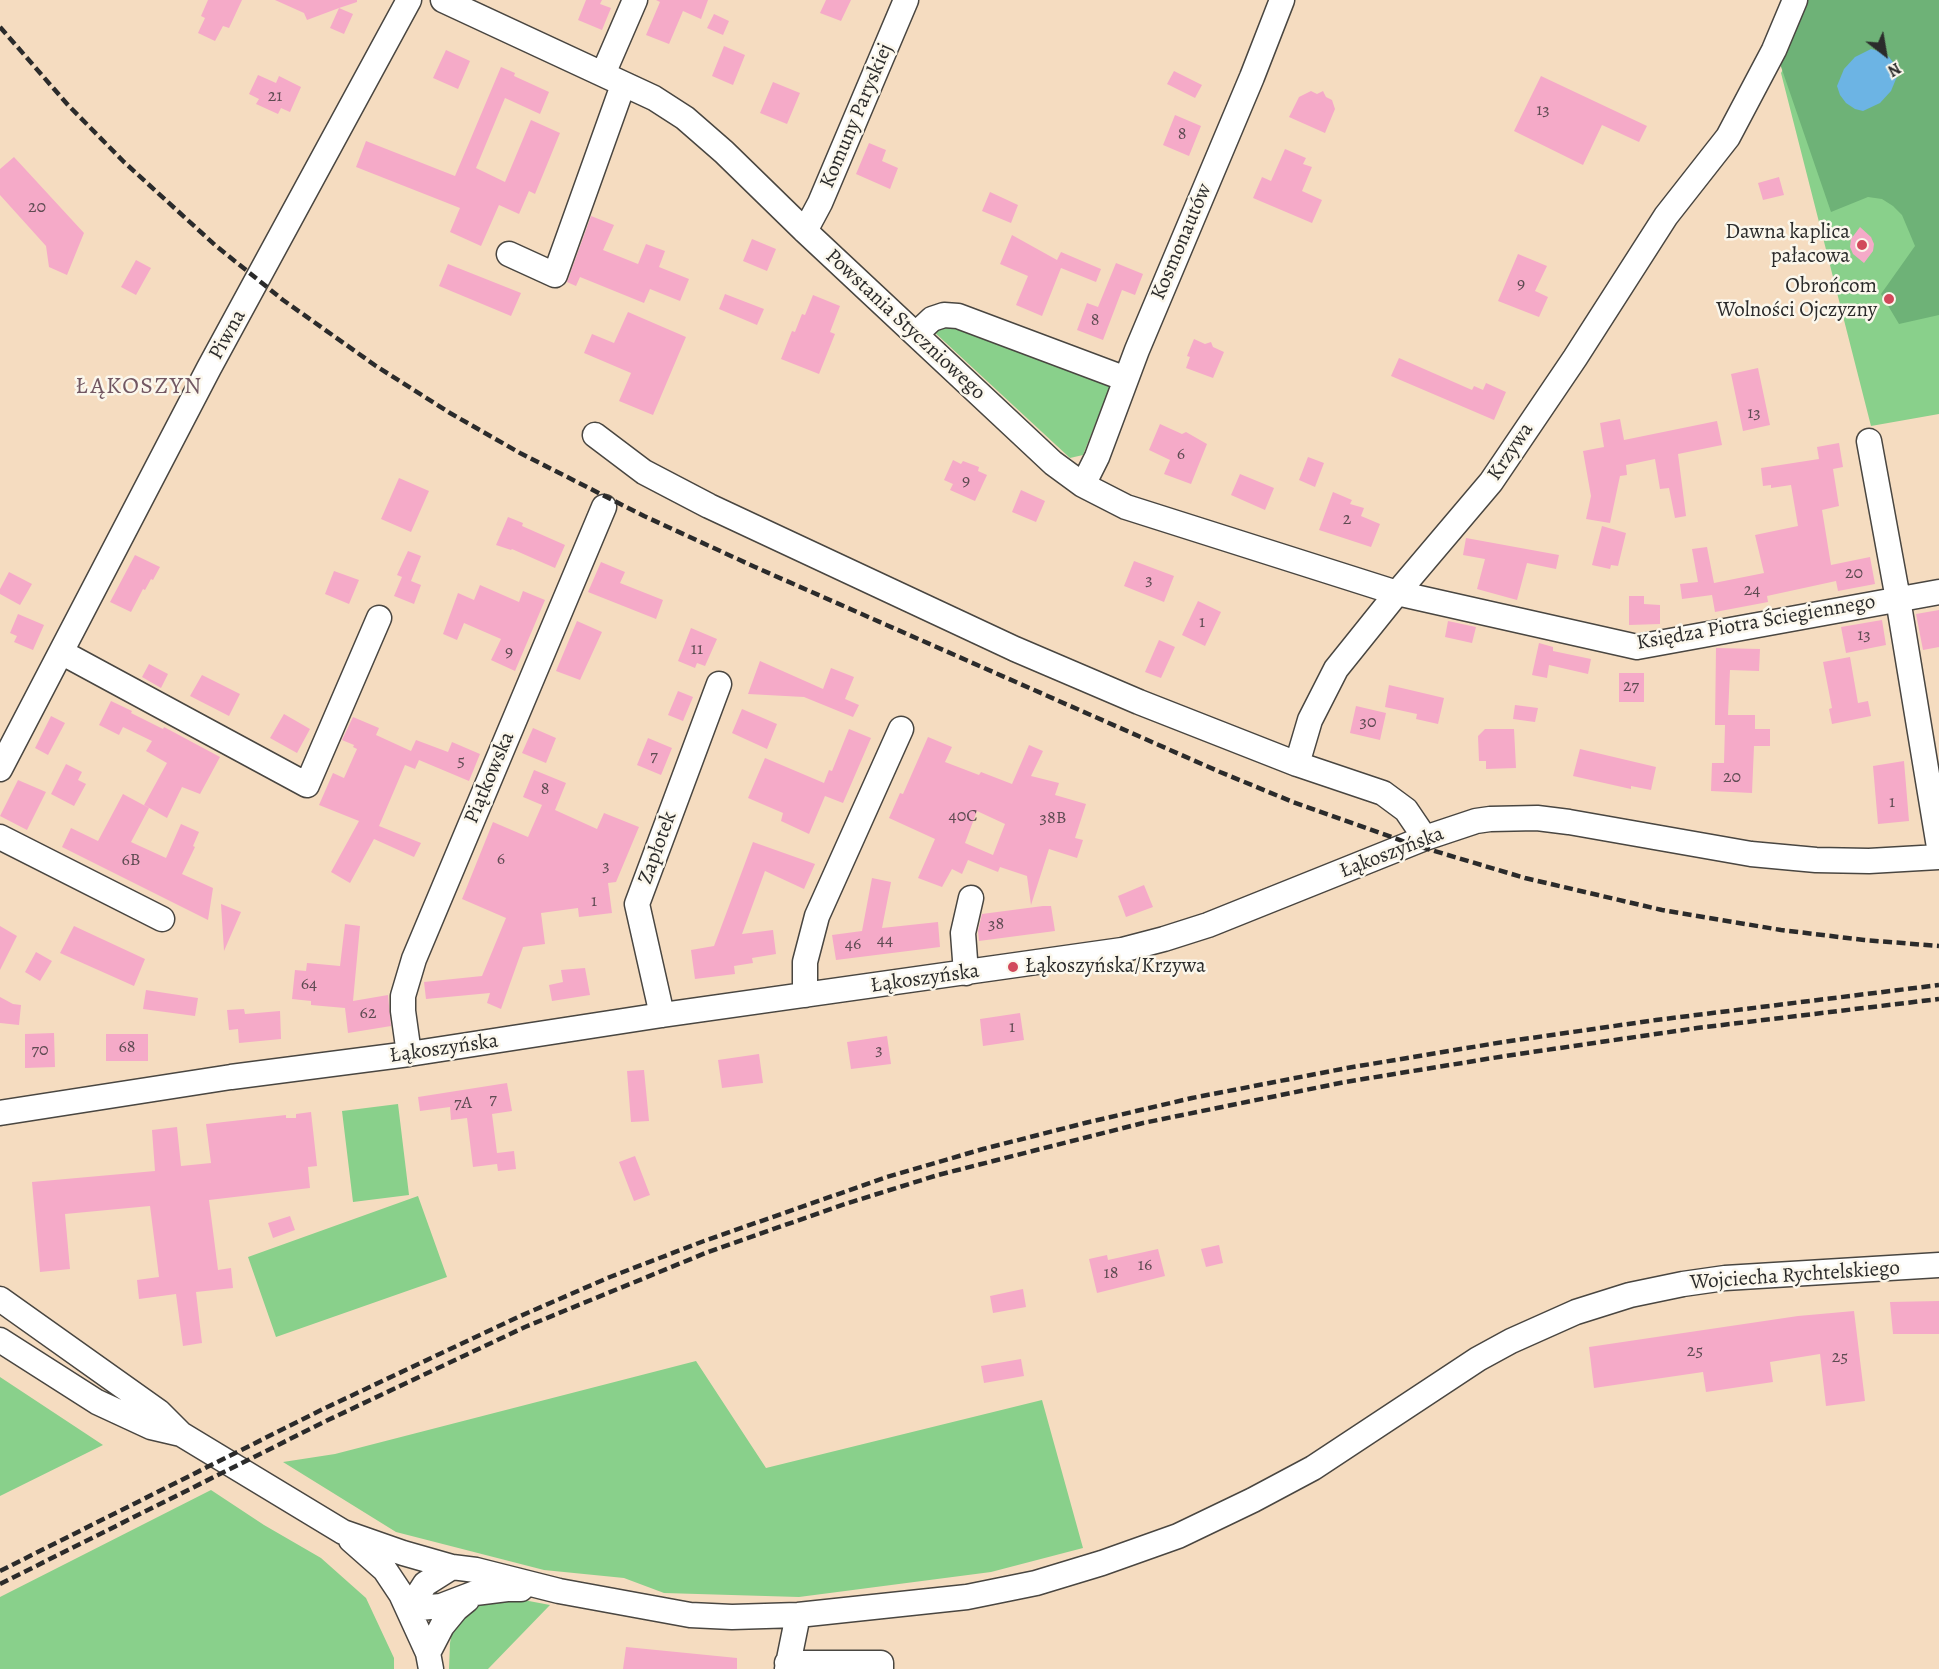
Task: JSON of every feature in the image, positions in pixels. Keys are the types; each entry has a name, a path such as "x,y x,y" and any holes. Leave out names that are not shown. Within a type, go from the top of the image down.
{"street":[{"name":"Piwna","path":"0,768 209,368 409,0"},
{"name":"Powstania Styczniowego","path":"443,0 654,98 685,118 724,152 1053,463 1083,485 1126,507 1397,593"},
{"path":"509,254 555,275 635,0"},
{"name":"Komuny Paryskiej","path":"805,231 820,203 906,0"},
{"name":"Kosmonautów","path":"1083,485 1282,0"},
{"name":"Krzywa","path":"1297,764 1310,720 1336,669 1491,482 1575,358 1666,216 1728,137 1774,50 1795,0"},
{"path":"916,333 932,319 944,315 958,316 1126,379"},
{"path":"595,435 644,472 719,511 1015,649 1139,702 1297,764 1383,793 1406,810 1425,838"},
{"path":"1869,441 1939,847"},
{"name":"Piątkowska","path":"409,1054 404,1025 403,996 414,959 604,507"},
{"name":"Księdza Piotra Ściegiennego","path":"1397,593 1637,647 1939,592"},
{"path":"61,652 307,785 379,618"},
{"name":"Zapłotek","path":"662,1015 637,904 719,684"},
{"path":"805,995 805,962 818,916 901,729"},
{"name":"Łąkoszyńska","path":"0,1113 231,1077 409,1054 662,1015 1122,950 1164,939 1227,917 1425,838 1476,821 1537,818 1593,825 1762,855 1827,860 1869,861 1939,856"},
{"path":"0,837 162,919"},
{"path":"966,973 963,933 971,898"},
{"name":"Wojciecha Rychtelskiego","path":"559,1591 690,1616 732,1617 798,1615 967,1597 1036,1583 1178,1536 1252,1500 1313,1468 1478,1359 1511,1341 1576,1312 1630,1295 1725,1278 1939,1265"},
{"path":"0,1299 159,1412 180,1434 343,1532 385,1570 410,1609 429,1661"},
{"path":"0,1341 97,1402 151,1427 180,1434"},
{"path":"343,1532 452,1567 476,1570 559,1591"},
{"path":"410,1609 425,1584 452,1567"},
{"path":"410,1609 441,1606 475,1593 507,1589 559,1591"},
{"path":"429,1661 442,1626 456,1609 475,1593"},
{"path":"798,1615 787,1666 881,1664 880,1669"}],"green space":[{"path":"1803,0 1939,0 1939,315 1899,324 1881,294 1915,246 1902,215 1893,206 1882,199 1868,197 1831,212 1778,58"},
{"path":"1820,0 1939,0 1939,414 1871,426 1781,73"},
{"path":"942,323 1111,384 1083,455 1070,458 932,330"},
{"path":"398,1104 409,1195 353,1202 342,1111"},
{"path":"418,1196 447,1277 276,1337 248,1257"},
{"path":"696,1361 766,1468 1042,1400 1083,1548 991,1572 799,1597 664,1593 624,1578 544,1570 396,1532 283,1462 335,1454"},
{"path":"0,1377 103,1445 0,1496"},
{"path":"211,1490 264,1525 321,1558 366,1598 394,1658 394,1669 0,1669 0,1597"},
{"path":"513,1598 550,1605 488,1669 449,1669 452,1633 467,1612 488,1601"}],"water":[{"path":"1871,49 1889,57 1898,74 1891,91 1880,103 1863,111 1846,103 1837,86 1844,69 1855,57"}],"building":[{"path":"208,0 242,0 229,28 223,26 215,41 198,33 205,18 201,16"},
{"path":"275,0 357,0 357,2 307,20 304,13"},
{"path":"586,0 602,0 600,4 611,8 602,30 578,20"},
{"path":"656,0 708,0 701,19 683,11 669,44 646,35 660,2"},
{"path":"826,0 851,0 841,21 820,13"},
{"path":"339,8 353,14 344,34 330,28"},
{"path":"714,14 729,21 723,35 707,28"},
{"path":"724,46 745,55 733,85 712,76"},
{"path":"446,50 470,61 458,89 433,78"},
{"path":"501,67 515,73 514,76 549,92 540,114 505,98 476,168 505,182 531,120 560,133 535,194 529,191 519,214 499,205 481,246 450,232 460,208 356,167 366,141 455,176"},
{"path":"1174,71 1202,85 1195,98 1167,84"},
{"path":"258,75 276,83 279,76 301,87 290,112 281,108 278,114 256,104 259,99 249,94"},
{"path":"1541,76 1647,126 1639,142 1602,125 1583,165 1514,131"},
{"path":"773,82 800,93 787,124 760,113"},
{"path":"1311,91 1317,94 1323,91 1326,97 1332,100 1335,109 1325,133 1289,117 1299,97"},
{"path":"1175,115 1201,126 1189,156 1163,145"},
{"path":"869,143 886,150 882,161 898,168 890,189 856,174"},
{"path":"1285,149 1306,158 1303,164 1312,167 1302,191 1322,200 1312,223 1253,198 1262,177 1271,181"},
{"path":"14,157 84,233 67,275 49,267 46,246 0,195 0,169"},
{"path":"1779,177 1784,195 1763,200 1758,183"},
{"path":"990,192 1018,205 1011,223 982,211"},
{"path":"591,216 614,225 603,250 638,264 646,244 665,251 659,267 689,279 680,301 650,289 644,303 580,277 576,286 567,282"},
{"name":"Dawna kaplica pałacowa","path":"1860,227 1871,237 1874,244 1873,251 1864,263 1853,254 1850,247 1851,239"},
{"path":"1012,235 1057,260 1061,252 1101,269 1096,282 1061,268 1042,316 1016,305 1028,276 1000,264"},
{"path":"752,239 776,249 767,271 743,261"},
{"path":"1518,254 1547,266 1535,291 1548,297 1539,317 1498,301"},
{"path":"136,260 151,268 136,295 121,287"},
{"path":"1116,263 1143,274 1135,295 1122,290 1103,340 1077,330 1087,303 1098,307"},
{"path":"448,264 521,293 511,316 439,286"},
{"path":"725,294 764,309 757,325 719,309"},
{"path":"813,295 840,306 830,332 835,334 819,374 781,359 792,331 795,332 802,314 805,315"},
{"path":"628,312 686,337 653,415 619,401 631,373 584,353 592,334 614,343"},
{"path":"1194,339 1205,344 1211,342 1213,347 1224,352 1213,378 1186,368 1190,357 1187,356"},
{"path":"1399,358 1472,390 1474,386 1483,390 1486,383 1506,392 1494,420 1391,376"},
{"path":"1758,368 1770,425 1743,431 1731,374"},
{"path":"1620,419 1624,440 1717,421 1722,445 1678,454 1686,516 1675,518 1669,488 1660,489 1655,459 1626,465 1627,475 1620,476 1610,523 1586,519 1591,496 1583,451 1604,447 1600,423"},
{"path":"1160,424 1182,434 1186,432 1207,444 1191,484 1164,474 1170,460 1149,450"},
{"path":"1839,443 1843,467 1833,469 1839,506 1822,510 1831,565 1870,557 1875,584 1838,591 1836,581 1767,596 1768,602 1715,612 1712,595 1682,599 1680,584 1698,582 1692,549 1707,547 1714,583 1764,573 1755,535 1798,526 1791,485 1771,488 1771,485 1763,486 1761,468 1819,459 1817,447"},
{"path":"1308,457 1324,463 1315,487 1299,480"},
{"path":"953,460 979,467 978,471 987,475 975,501 950,490 953,484 944,480"},
{"path":"1240,474 1274,488 1265,510 1231,495"},
{"path":"399,478 429,491 411,532 381,519"},
{"path":"1021,490 1045,501 1036,522 1012,512"},
{"path":"1333,492 1352,500 1350,504 1364,508 1361,516 1380,524 1371,547 1319,530"},
{"path":"508,517 523,523 522,526 565,545 555,568 512,549 496,545"},
{"path":"1602,526 1626,533 1618,566 1611,565 1610,569 1592,565"},
{"path":"1466,538 1559,555 1556,569 1527,563 1517,600 1477,589 1485,559 1463,555"},
{"path":"408,551 421,556 411,581 421,585 414,604 394,596 402,577 397,575"},
{"path":"135,555 160,567 153,580 151,579 145,590 143,589 131,612 110,602"},
{"path":"1134,561 1174,576 1164,602 1124,586"},
{"path":"601,562 625,572 620,583 663,600 656,619 588,592"},
{"path":"334,571 359,580 349,604 325,594"},
{"path":"9,572 32,584 20,605 0,594 0,589"},
{"path":"480,585 519,602 523,591 545,600 515,671 491,660 501,639 464,623 457,640 443,634 458,593 474,600"},
{"path":"1629,596 1644,596 1644,604 1660,605 1660,624 1629,625"},
{"path":"1198,601 1221,612 1205,646 1182,635"},
{"path":"1939,610 1939,647 1923,650 1916,614"},
{"path":"18,614 44,625 33,650 14,642 17,636 10,633"},
{"path":"1882,620 1886,645 1846,653 1841,627"},
{"path":"577,621 602,632 580,680 556,671"},
{"path":"1448,621 1476,627 1472,643 1445,637"},
{"path":"691,628 717,639 705,666 697,663 695,668 678,661"},
{"path":"1159,640 1175,647 1161,678 1145,672"},
{"path":"1539,643 1553,647 1553,651 1591,659 1588,674 1549,665 1547,678 1532,675"},
{"path":"1716,648 1760,649 1759,671 1730,670 1728,715 1755,715 1755,729 1770,729 1770,746 1754,746 1752,793 1711,791 1712,763 1724,763 1725,725 1715,725"},
{"path":"1850,657 1858,703 1868,701 1871,716 1832,724 1829,709 1832,708 1823,662"},
{"path":"760,661 823,689 831,668 854,677 845,699 859,705 853,717 804,697 748,694"},
{"path":"149,664 168,674 161,688 142,677"},
{"path":"1619,673 1644,673 1644,702 1619,702"},
{"path":"202,675 240,694 229,716 190,696"},
{"path":"1389,685 1444,698 1438,724 1416,719 1417,714 1385,707"},
{"path":"678,691 693,697 683,721 668,715"},
{"path":"111,701 220,757 200,794 182,787 167,818 144,805 167,763 146,751 152,741 123,727 119,735 99,725"},
{"path":"1515,705 1538,708 1535,722 1513,719"},
{"path":"1356,706 1386,713 1380,740 1350,733"},
{"path":"742,709 777,724 767,749 732,733"},
{"path":"284,714 310,729 297,753 270,738"},
{"path":"51,716 65,723 48,755 35,748"},
{"path":"353,717 379,728 376,735 411,751 416,740 448,752 452,742 480,754 469,781 419,760 415,769 405,765 379,826 421,843 414,857 374,839 350,883 331,872 359,821 319,805 333,773 344,778 357,749 353,747 354,745 342,740"},
{"path":"533,728 556,738 546,763 522,753"},
{"path":"849,729 871,738 843,803 825,796 809,834 781,821 783,813 748,798 765,758 824,783 829,770 832,771"},
{"path":"1485,729 1514,729 1516,768 1486,769 1486,761 1479,761 1478,736"},
{"path":"928,737 952,747 945,762 1012,784 1029,745 1043,751 1031,776 1059,783 1055,795 1086,804 1075,838 1083,840 1077,858 1049,849 1031,905 1027,876 1000,867 998,872 968,860 962,874 952,869 942,887 918,878 935,839 889,818 900,793 903,794","holes":["977,811 1005,824 993,855 965,843"]},
{"path":"648,738 672,748 661,775 637,765"},
{"path":"1580,749 1656,767 1651,790 1631,786 1631,789 1573,776"},
{"path":"1904,761 1909,821 1878,824 1873,766"},
{"path":"66,764 82,772 78,780 86,784 74,806 51,794"},
{"path":"534,770 566,783 555,810 597,829 604,813 639,827 616,882 608,883 612,913 579,917 578,908 541,913 545,944 523,947 501,1009 487,1003 490,993 426,999 424,982 482,976 506,918 462,899 493,822 528,837 542,805 523,797"},
{"path":"18,780 46,792 27,830 0,816"},
{"path":"123,794 149,808 131,842 166,858 181,824 199,832 193,846 195,847 182,874 213,888 208,920 62,847 71,828 98,841"},
{"path":"753,842 815,864 804,889 765,871 742,934 773,930 776,954 752,958 753,963 734,966 735,974 695,979 691,950 714,946"},
{"path":"872,878 891,882 882,928 938,922 940,947 836,960 832,935 862,931"},
{"path":"1144,885 1153,907 1126,917 1118,896"},
{"path":"221,904 241,912 224,951"},
{"path":"1051,906 1055,931 979,941 978,931 982,914"},
{"path":"345,924 360,926 353,1001 388,995 391,1026 348,1033 345,1008 311,1005 311,1001 292,999 295,970 306,971 307,963 340,966"},
{"path":"0,926 17,936 0,970"},
{"path":"74,926 145,959 134,986 60,953"},
{"path":"36,952 52,961 40,981 25,972"},
{"path":"585,968 590,995 552,1001 549,985 563,982 561,970"},
{"path":"146,990 198,998 195,1016 143,1009"},
{"path":"0,997 13,1004 21,1005 19,1025 0,1023"},
{"path":"244,1009 245,1014 280,1011 281,1039 239,1043 238,1029 229,1030 227,1010"},
{"path":"1020,1013 1024,1040 983,1046 980,1019"},
{"path":"54,1033 55,1067 25,1068 25,1034"},
{"path":"106,1034 148,1034 148,1061 106,1061"},
{"path":"887,1036 891,1064 851,1069 847,1042"},
{"path":"759,1054 763,1083 722,1088 718,1060"},
{"path":"644,1070 649,1121 631,1122 627,1071"},
{"path":"507,1083 512,1111 492,1114 497,1153 514,1151 516,1169 498,1171 497,1164 473,1167 467,1118 451,1120 450,1107 420,1111 418,1097"},
{"path":"311,1112 317,1166 308,1167 310,1188 209,1200 218,1270 231,1268 233,1288 196,1292 202,1343 183,1346 176,1294 139,1299 137,1280 159,1277 150,1206 65,1214 70,1269 40,1272 32,1182 155,1171 152,1130 177,1127 181,1166 211,1163 206,1124 286,1115 286,1118 296,1118 296,1114"},
{"path":"635,1156 650,1195 634,1201 619,1162"},
{"path":"290,1216 295,1230 273,1238 268,1223"},
{"path":"1219,1245 1223,1263 1206,1267 1201,1249"},
{"path":"1158,1249 1165,1276 1097,1293 1089,1259 1107,1255 1108,1260"},
{"path":"1023,1289 1026,1307 993,1313 990,1296"},
{"path":"1939,1301 1939,1334 1893,1334 1890,1302"},
{"path":"1854,1311 1865,1401 1826,1406 1820,1354 1770,1362 1773,1382 1706,1392 1703,1372 1594,1388 1589,1347 1798,1316"},
{"path":"1021,1359 1024,1376 984,1383 981,1366"},
{"path":"626,1647 737,1658 737,1669 623,1669"}],"railway":[{"path":"0,27 68,105 124,162 215,245 283,300 376,366 450,413 520,453 644,516 1220,772 1293,802 1411,844 1525,878 1662,910 1781,930 1939,946"},
{"path":"0,1571 321,1410 518,1317 610,1277 704,1241 887,1177 1085,1123 1192,1098 1347,1068 1656,1020 1939,985"},
{"path":"0,1584 328,1420 525,1327 708,1252 845,1204 938,1175 1143,1123 1345,1082 1697,1028 1939,999"}],"place":[{"name":"Dawna kaplica pałacowa","path":"1862,245"},
{"name":"Obrońcom Wolności Ojczyzny","path":"1889,299"},
{"name":"Łąkoszyńska/Krzywa","path":"1013,967"}],"district":[{"name":"ŁĄKOSZYN","path":"139,387"}]}
